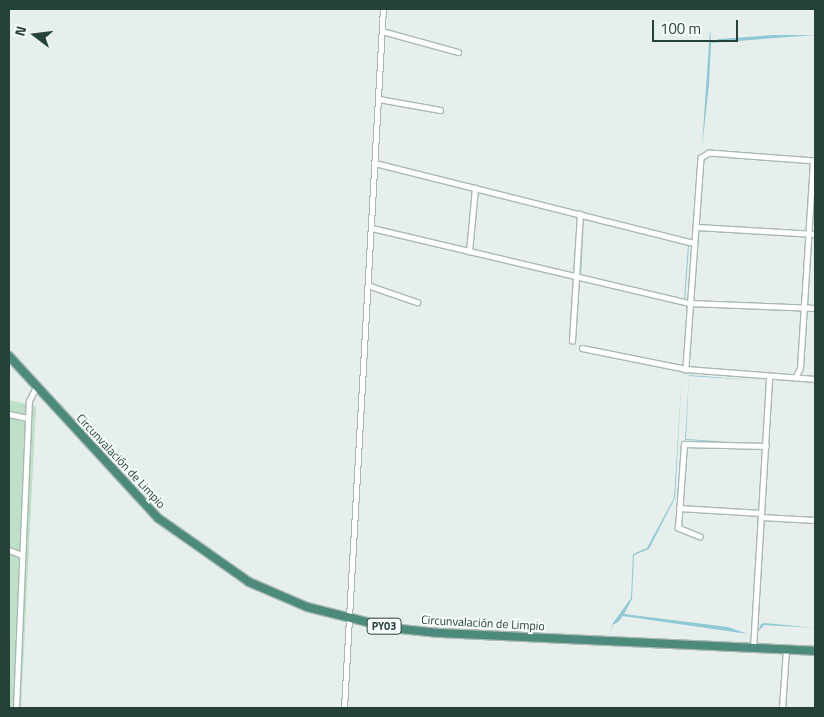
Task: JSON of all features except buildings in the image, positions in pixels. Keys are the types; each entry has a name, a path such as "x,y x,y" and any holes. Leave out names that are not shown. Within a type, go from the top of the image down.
{"highway":[{"name":"Circunvalación de Limpio","path":"9,356 158,518 206,556 249,582 350,619 439,633 815,651"}],"street":[{"path":"344,708 370,286 383,9"},
{"path":"382,32 458,52"},
{"path":"379,99 440,110"},
{"path":"686,369 694,242 697,227 700,158 710,153 814,161 800,368 795,378"},
{"path":"376,163 694,242"},
{"path":"469,252 476,188"},
{"path":"572,341 580,214"},
{"path":"697,227 815,234"},
{"path":"372,228 576,278 690,303 815,308"},
{"path":"370,286 417,302"},
{"path":"582,348 686,369 769,377 815,379"},
{"path":"753,649 769,377"},
{"path":"16,708 28,418 30,398 36,387"},
{"path":"9,414 28,418"},
{"path":"700,536 679,529 684,444 766,446"},
{"path":"679,508 815,520"},
{"path":"9,550 22,555"},
{"path":"782,708 786,649"}],"green space":[{"path":"9,400 36,406 21,708 9,708"}],"water":[{"path":"710,29 711,42 719,39 773,35 815,35 711,43 709,85 702,147"},
{"path":"584,219 689,245 685,301 580,276","holes":["584,220 688,245 684,300 581,275"]},
{"path":"682,373 675,498 649,549 634,555 632,599 624,614 728,627 748,634 623,616 613,625 608,641 613,623 631,598 633,554 647,548 674,498"},
{"path":"689,375 765,381 689,376 686,439 762,444 685,440"},
{"path":"764,520 758,632 757,633"},
{"path":"765,623 815,628 764,625 758,632 761,624"}]}
